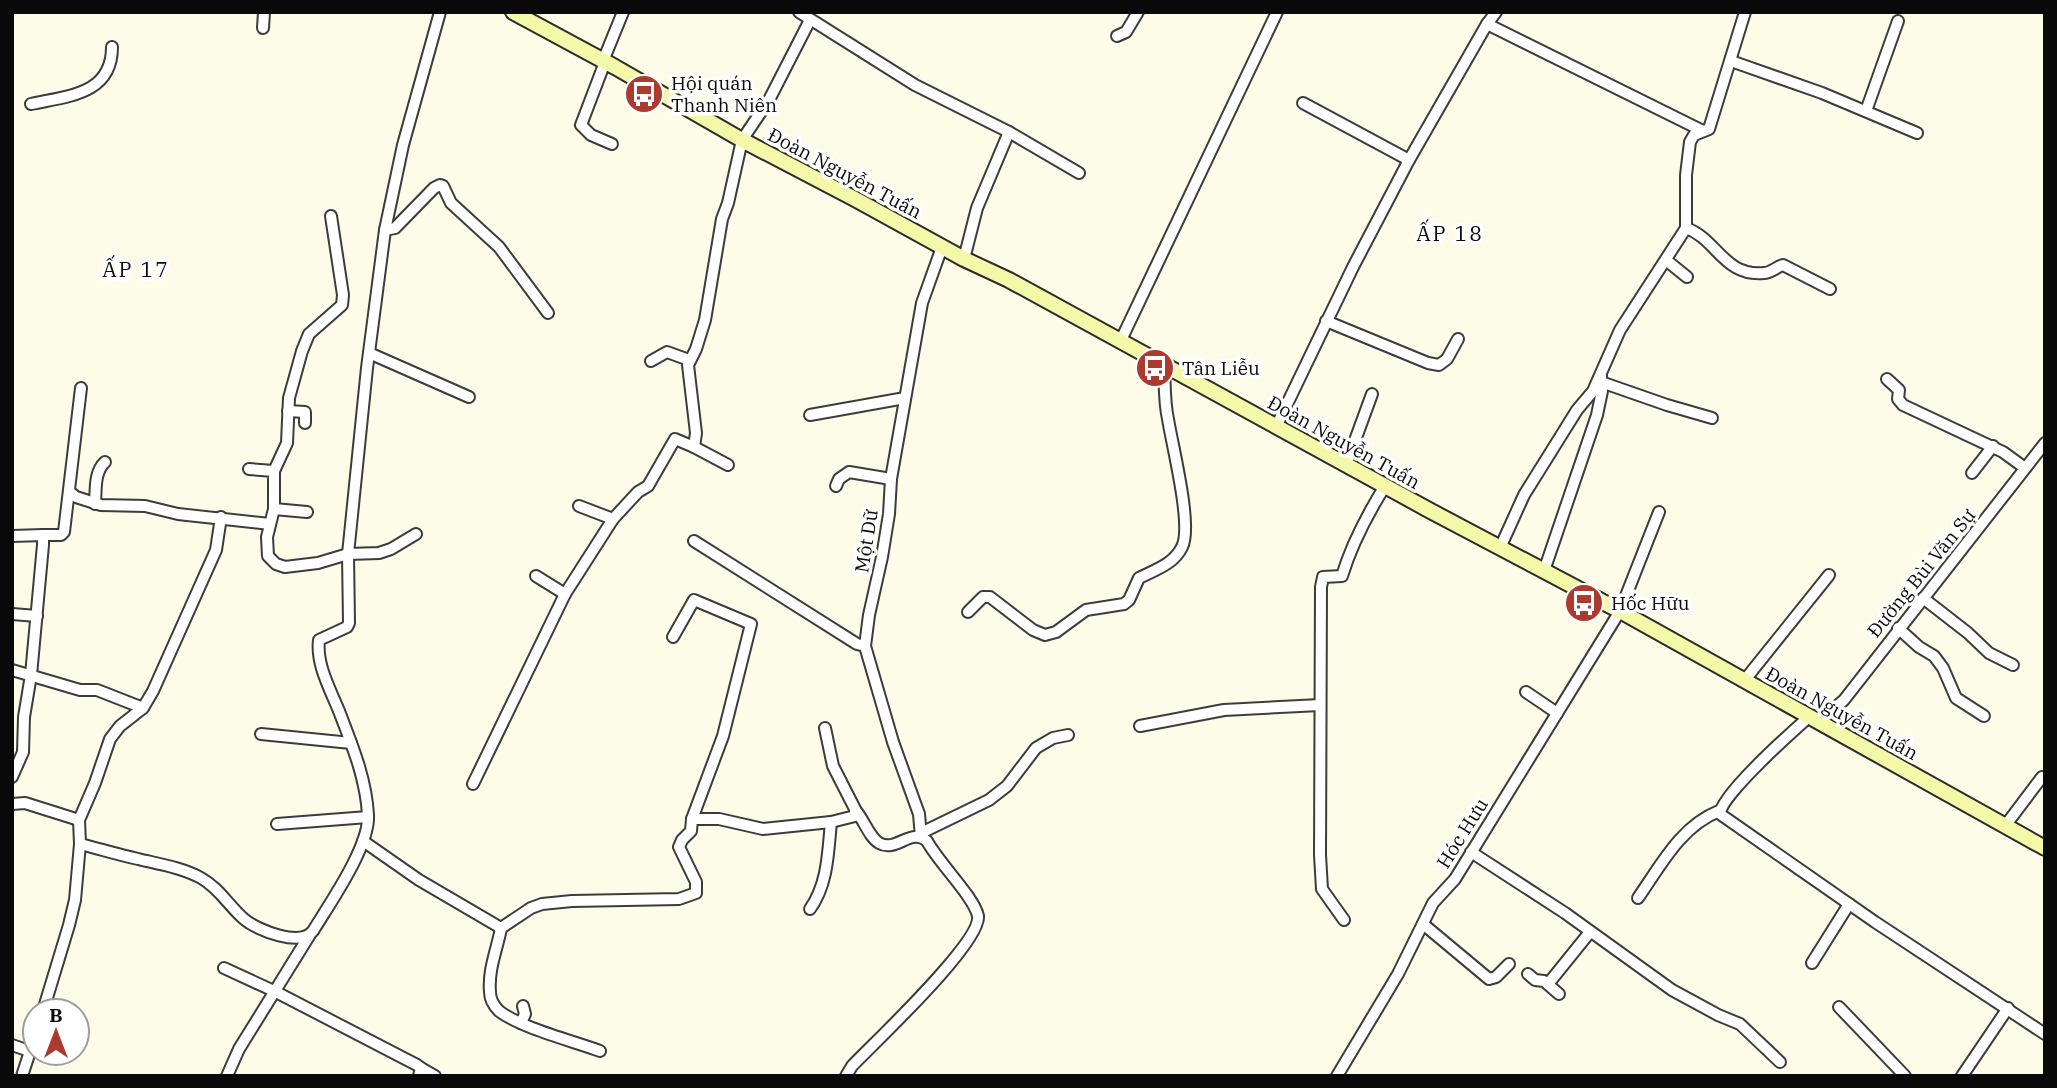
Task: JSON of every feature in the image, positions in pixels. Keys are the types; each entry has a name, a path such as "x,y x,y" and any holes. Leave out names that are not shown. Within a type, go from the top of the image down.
{"main road":[{"name":"Đoàn Nguyễn Tuấn","path":"513,12 742,140 1121,340 1276,427 1620,611 2045,848"}],"street":[{"path":"264,12 264,28"},
{"path":"227,1076 239,1049 360,850 368,817 360,764 329,687 318,652 319,639 349,624 348,554 385,230 403,145 440,12"},
{"path":"612,145 591,135 580,125 623,12"},
{"path":"799,12 915,85 1010,132 1079,173"},
{"path":"1117,36 1126,33 1138,12"},
{"path":"1121,340 1277,12"},
{"path":"1276,427 1326,321 1409,160 1496,12"},
{"path":"1500,548 1524,495 1601,379 1620,330 1686,228 1687,156 1694,135 1709,129 1745,12"},
{"path":"694,447 696,433 688,374 690,360 705,320 722,219 742,140 769,100 810,20"},
{"path":"1866,111 1898,21"},
{"path":"1487,24 1703,131"},
{"path":"31,104 92,88 103,80 112,59 112,47"},
{"path":"1731,61 1800,84 1917,133"},
{"path":"1303,103 1409,160"},
{"path":"964,259 977,208 1010,132"},
{"path":"385,230 396,228 434,188 443,186 451,202 499,247 548,313"},
{"path":"331,216 343,295 342,304 309,334 292,381 287,443 274,471 274,509 267,537 268,556 280,566 318,563 348,554 379,553 416,534"},
{"path":"1686,228 1696,233 1728,263 1741,271 1750,274 1766,273 1783,265 1829,289"},
{"name":"Một Dữ","path":"921,835 919,814 893,742 865,646 882,557 891,478 922,303 942,247"},
{"path":"1666,260 1687,277"},
{"path":"1326,321 1428,363 1439,365 1447,359 1458,339"},
{"path":"651,361 667,352 690,360"},
{"path":"369,353 469,397"},
{"path":"968,612 982,597 990,597 1033,630 1045,635 1056,632 1086,610 1124,604 1129,600 1139,578 1161,568 1177,556 1186,538 1177,463 1167,416 1164,365"},
{"path":"1601,379 1712,418"},
{"path":"1544,570 1591,434 1602,391 1601,379"},
{"path":"1887,379 1899,390 1898,399 1903,405 1993,446 2025,468"},
{"path":"12,536 63,534 81,388"},
{"path":"1346,464 1372,394"},
{"path":"810,415 905,398"},
{"path":"288,411 305,412 305,423"},
{"path":"473,784 565,594 613,519 638,492 648,486 675,439 727,465"},
{"name":"Đường Bùi Văn Sự","path":"1638,898 1678,841 1692,827 1719,811 1764,759 1843,700 2045,443"},
{"path":"1972,473 1993,446"},
{"path":"95,504 98,473 104,462"},
{"path":"250,469 274,471"},
{"path":"836,486 839,478 849,472 891,478"},
{"path":"1344,920 1322,889 1319,799 1323,577 1342,576 1349,551 1364,519 1385,486"},
{"path":"70,492 95,504 145,506 177,514 270,524"},
{"path":"579,506 613,519"},
{"path":"274,509 307,512"},
{"name":"Hóc Hưu","path":"1338,1076 1398,974 1433,903 1455,878 1620,611 1659,512"},
{"path":"47,997 69,925 78,876 79,820 110,739 120,726 143,708 153,691 216,550 221,517"},
{"path":"12,777 23,752 24,717 31,674 43,535"},
{"path":"694,541 865,646"},
{"path":"1744,681 1829,575"},
{"path":"536,576 565,594"},
{"path":"1923,598 1989,653 2013,665"},
{"path":"600,1051 521,1023 501,1012 491,999 490,969 498,948 501,928 531,908 572,901 680,899 696,893 696,882 679,847 691,831 692,819 723,736 751,624 694,600 673,637"},
{"path":"12,614 37,616"},
{"path":"1898,628 1919,647 1934,656 1943,668 1956,698 1984,716"},
{"path":"12,670 80,690 97,690 143,708"},
{"path":"1526,692 1557,713"},
{"path":"1140,726 1224,710 1320,705"},
{"path":"825,728 833,766 856,811 874,839 883,845 895,845 921,835 989,800 1007,786 1036,748 1053,738 1068,735"},
{"path":"261,734 351,743"},
{"path":"2005,827 2042,777"},
{"path":"12,804 25,803 79,820"},
{"path":"692,819 719,819 763,829 831,822 855,816 856,811"},
{"path":"1719,811 1723,817 1849,904 2045,1034"},
{"path":"277,824 368,817"},
{"path":"810,909 826,872 831,822"},
{"path":"846,1076 852,1066 956,958 972,937 978,922 978,914 960,885 921,835"},
{"path":"363,841 419,880 501,928"},
{"path":"80,844 167,866 201,878 221,893 246,921 264,930 298,939 309,936"},
{"path":"1471,852 1564,913 1672,990 1740,1024 1780,1062"},
{"path":"1812,963 1849,904"},
{"path":"1423,924 1489,979 1496,977 1509,964"},
{"path":"1548,984 1590,932"},
{"path":"224,968 276,992 420,1072 435,1076"},
{"path":"1528,974 1535,980 1548,984 1559,994"},
{"path":"521,1023 525,1014 523,1006"},
{"path":"1839,1007 1905,1076"},
{"path":"1962,1076 2007,1008"}],"place":[{"name":"Hội quán Thanh Niên","path":"644,94"},
{"name":"Tân Liễu","path":"1155,368"},
{"name":"Hốc Hữu","path":"1584,603"}],"district":[{"name":"ẤP 18","path":"1450,233"},
{"name":"ẤP 17","path":"136,269"}]}
